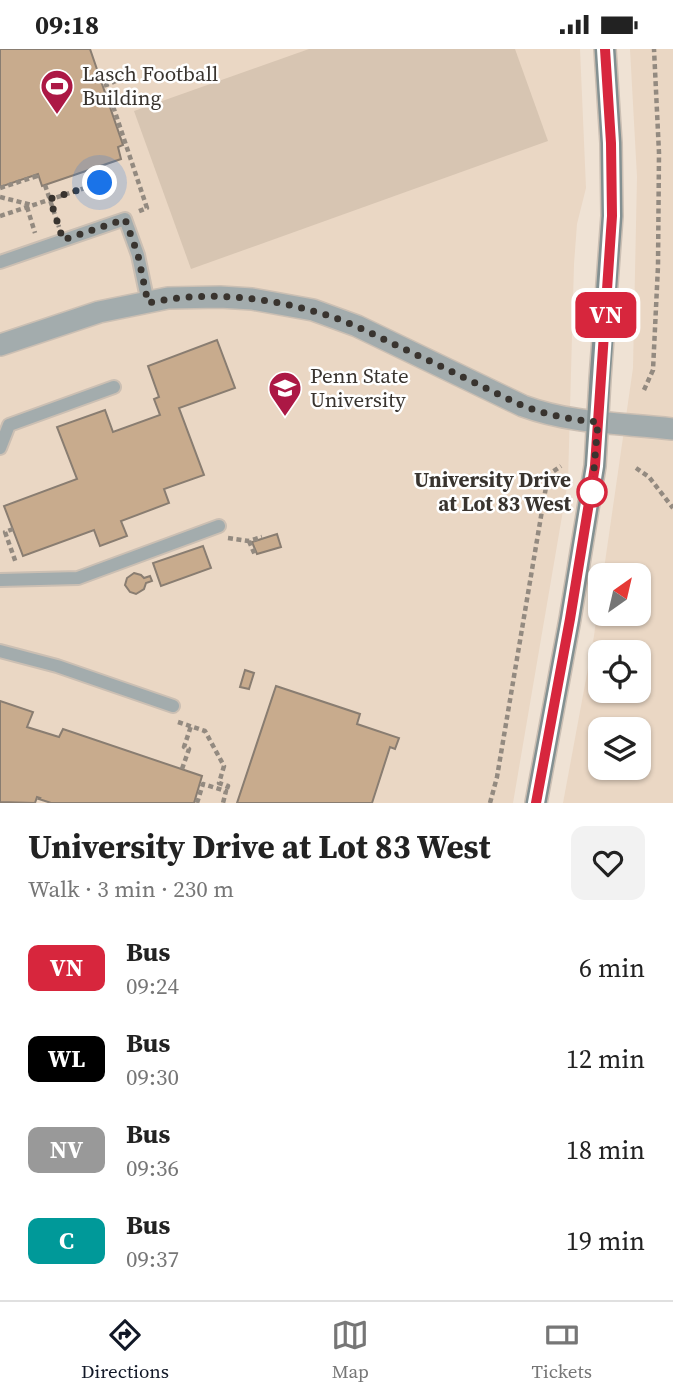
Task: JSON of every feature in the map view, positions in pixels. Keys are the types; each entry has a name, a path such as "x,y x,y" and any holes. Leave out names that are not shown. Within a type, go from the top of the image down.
{"main road":[{"path":"536,803 592,493 612,216 605,49"}],"street":[{"path":"0,345 99,313 168,298 253,299 313,310 357,326 523,406 553,416 673,429"}],"lane":[{"path":"0,262 125,219 138,255 148,303"},
{"path":"0,448 9,425 114,387"},
{"path":"0,580 78,578 219,526"},
{"path":"0,651 57,666 173,706"}],"path":[{"path":"644,390 653,370 658,266 659,153 654,49"},
{"path":"125,219 147,208 105,86 132,74"},
{"path":"0,216 100,183 95,168"},
{"path":"0,188 36,175"},
{"path":"45,185 63,240"},
{"path":"0,197 30,206"},
{"path":"30,206 40,248"},
{"path":"490,803 497,777 548,475 561,466"},
{"path":"636,468 649,477 673,507"},
{"path":"13,529 5,532 22,579"},
{"path":"249,541 255,555"},
{"path":"173,706 172,720 205,731 222,762 219,783 228,786 223,803"},
{"path":"182,769 189,749 184,747 191,726"},
{"path":"197,803 203,784 226,791"}],"shaded area":[{"name":"Penn State University","path":"0,49 580,49 586,188 577,224 574,264 568,481 513,803 0,803"},
{"path":"309,49 515,49 548,141 191,269 134,111"},
{"path":"630,49 673,49 673,803 563,803 588,668 588,703 651,703 651,640 593,640 595,627 651,627 651,563 605,563 633,368 637,177"}],"building":[{"name":"Lasch Football Building","path":"0,49 90,49 123,145 118,147 121,159 42,186 38,174 0,187"},
{"path":"217,340 235,388 179,408 204,475 164,489 169,503 121,521 127,536 100,546 94,530 23,556 4,506 77,479 57,427 105,410 113,432 160,415 154,399 159,397 148,366"},
{"path":"277,534 281,547 257,554 252,542"},
{"path":"203,546 211,568 161,586 153,563"},
{"path":"134,573 144,578 150,576 152,581 146,583 144,589 136,594 130,592 125,585 127,578"},
{"path":"245,670 254,673 249,689 240,687"},
{"path":"276,686 360,714 357,724 399,738 395,749 390,747 372,803 237,803"},
{"path":"0,701 33,712 27,727 59,737 63,729 202,776 194,803 51,803 37,797 35,803 0,802"}],"bus line":[{"name":"VN","path":"536,803 595,466 612,216 605,49"}],"place":[{"name":"Lasch Football Building","path":"57,116"},
{"name":"Penn State University","path":"285,418"},
{"name":"University Drive at Lot 83 West","path":"592,492"}],"route":[{"path":"100,183 50,199 63,240 125,219 138,255 148,303 168,298 220,297 253,299 313,310 357,326 523,406 574,420 598,422 592,492"}]}
